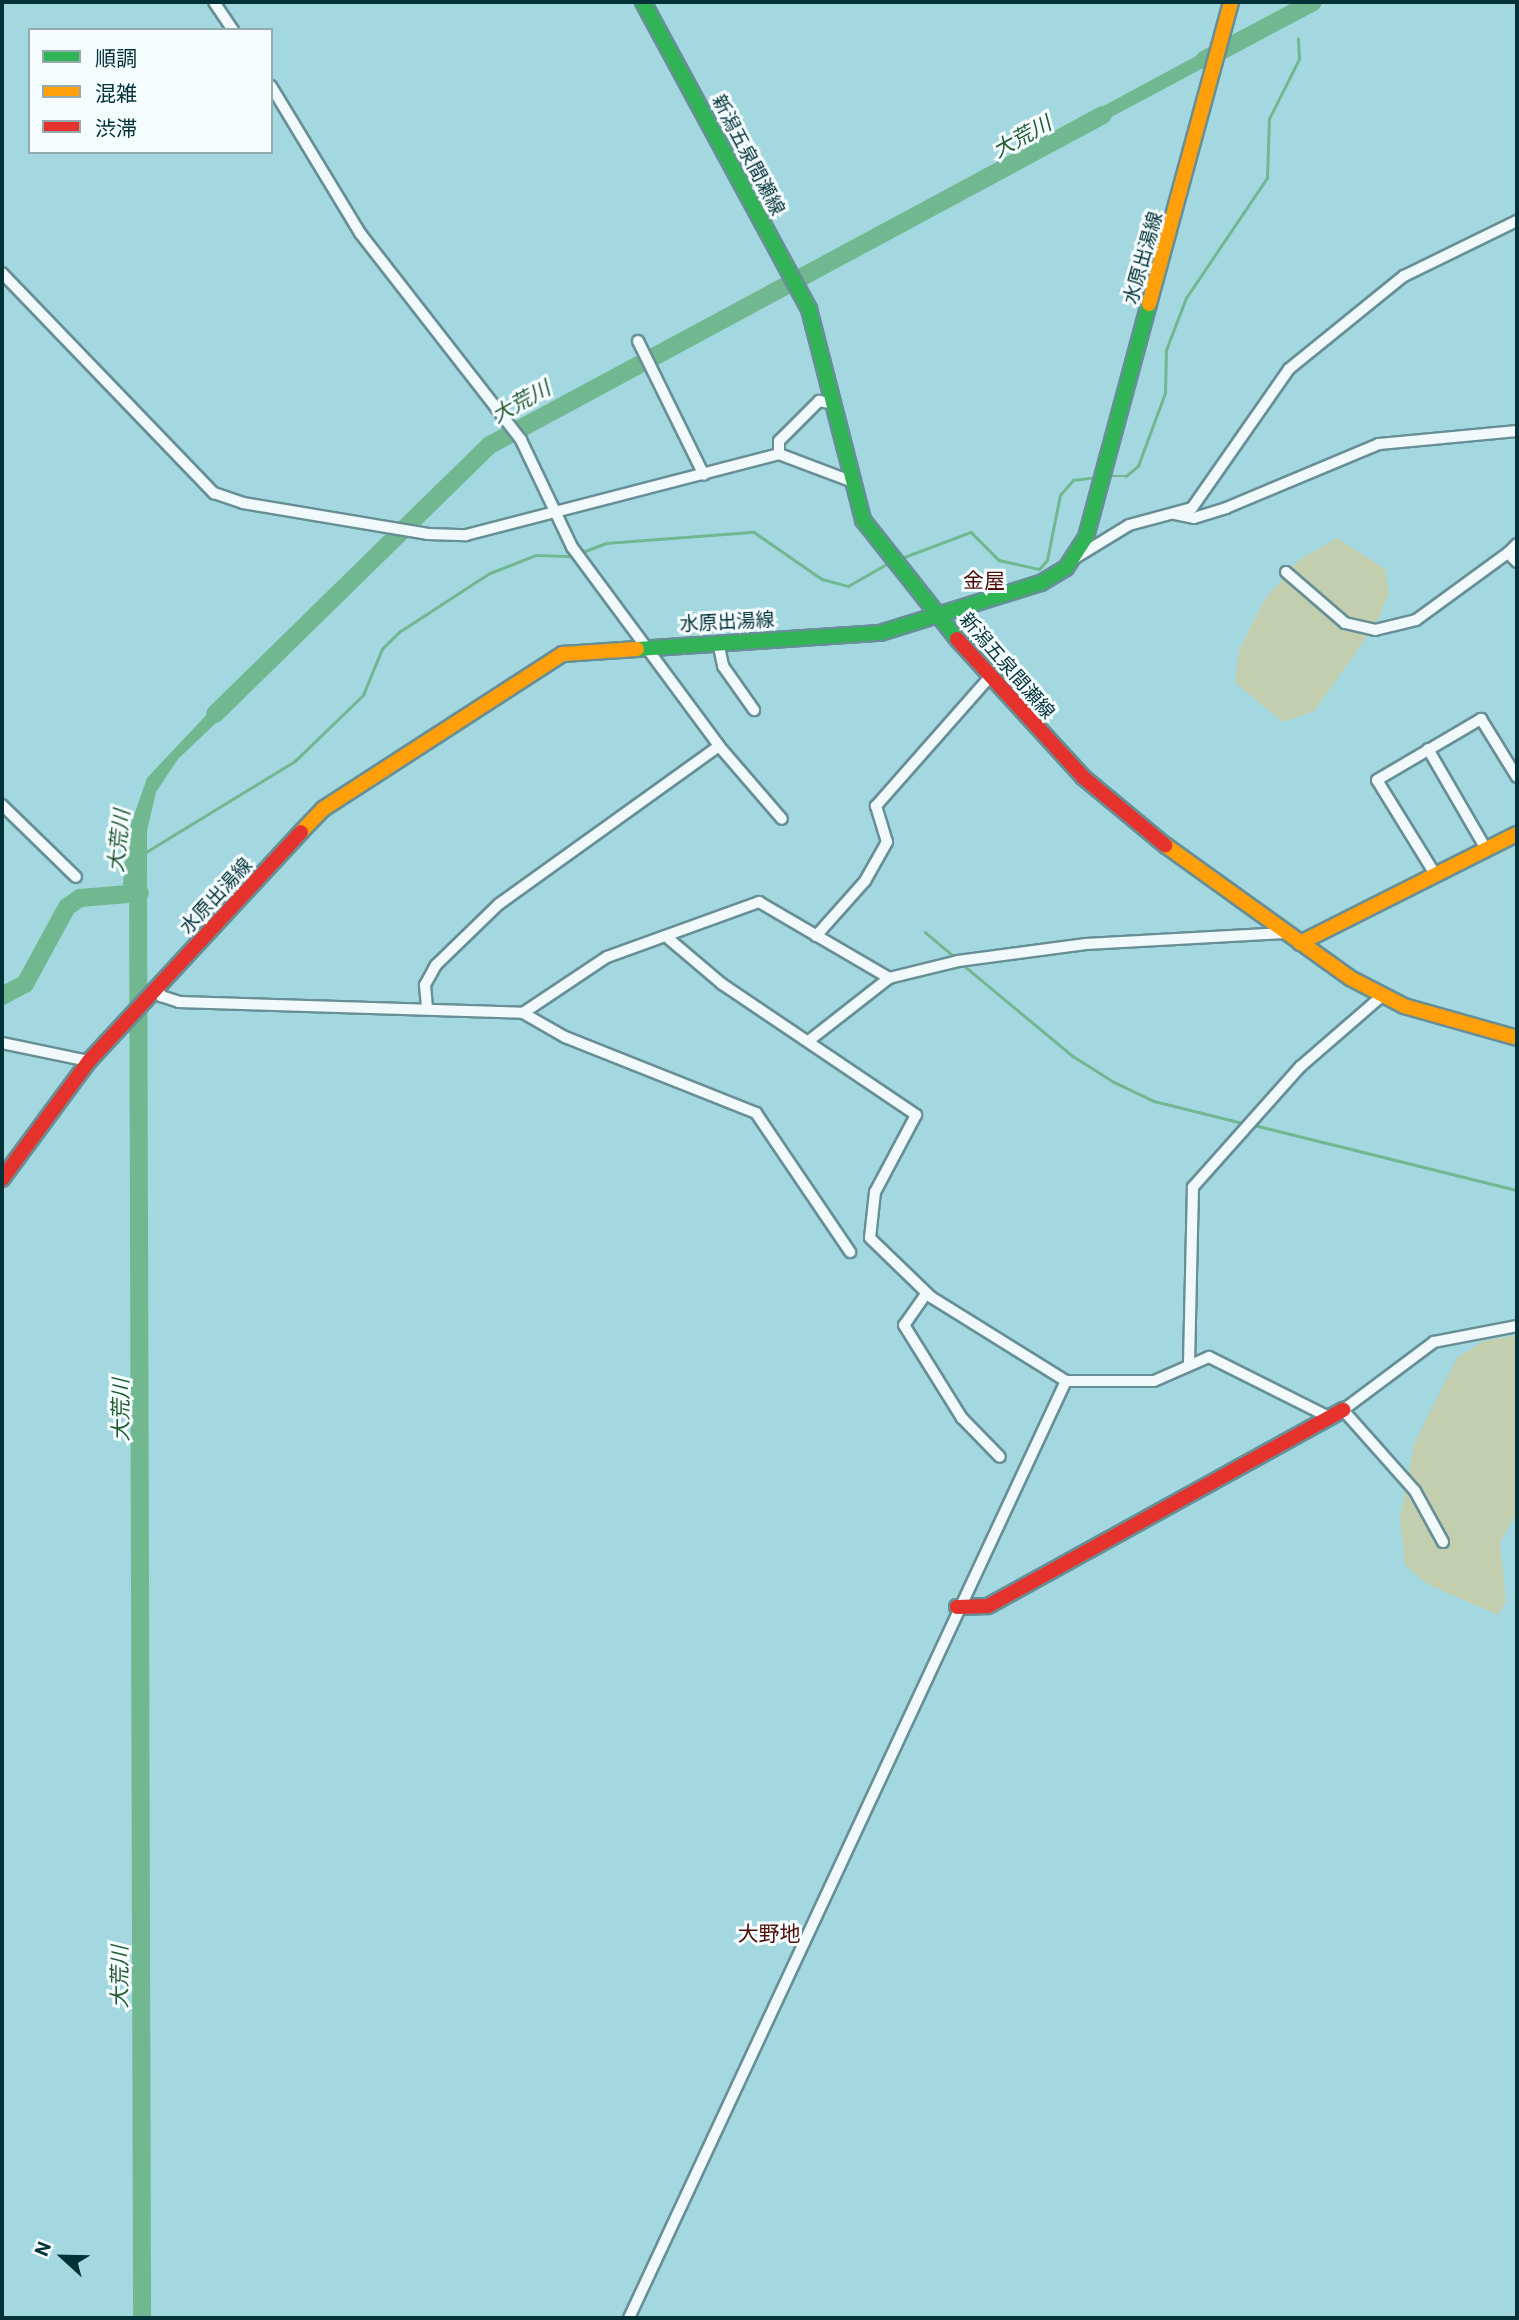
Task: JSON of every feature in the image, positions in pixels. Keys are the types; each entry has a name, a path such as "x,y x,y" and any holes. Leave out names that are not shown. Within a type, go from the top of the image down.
{"main road":[{"name":"新潟五泉間瀬線","path":"643,2 809,309 863,520 890,559 988,679 1083,777 1285,933 1382,996 1517,1038"},
{"name":"水原出湯線","path":"2,1179 89,1061 346,791 563,654 648,644 880,633 1041,583 1074,558 1104,475 1231,2"},
{"path":"1300,943 1517,834"},
{"path":"957,1607 988,1606 1343,1410"}],"street":[{"path":"214,2 232,28"},
{"path":"273,89 360,233 463,373 504,416 521,440 558,511 574,549 648,644 719,746 782,819"},
{"path":"1074,558 1129,525 1192,508 1289,369 1405,276 1517,221"},
{"path":"2,273 214,493 428,534 466,535 779,454 853,482"},
{"path":"639,341 704,475"},
{"path":"779,454 779,441 819,401 835,404"},
{"path":"1174,514 1194,518 1226,508 1398,440 1517,431"},
{"path":"1286,572 1345,623 1375,630 1416,620 1517,544"},
{"path":"1508,553 1517,562"},
{"path":"718,642 723,666 754,710"},
{"path":"816,936 865,881 887,842 876,806 988,679"},
{"path":"1435,874 1377,780 1481,719 1517,777"},
{"path":"428,1009 425,985 436,965 499,904 719,746"},
{"path":"1428,750 1486,849"},
{"path":"2,805 76,877"},
{"path":"523,1013 607,957 669,939 759,902 889,978"},
{"path":"811,1039 889,978 961,961 1126,940 1285,933"},
{"path":"669,939 722,984 811,1039 916,1115 875,1192 870,1238 926,1294 1066,1381 1154,1381 1189,1363 1209,1357 1329,1417"},
{"path":"155,992 179,1002 523,1013 565,1037 756,1113 850,1252"},
{"path":"1189,1363 1191,1197 1201,1174 1246,1123 1382,996"},
{"path":"2,1043 89,1061"},
{"path":"926,1294 904,1325 962,1418 1000,1457"},
{"path":"1443,1542 1415,1491 1343,1410 1434,1342 1517,1326"},
{"path":"629,2318 957,1607 1066,1381"}],"shaded area":[{"path":"1211,48 1207,66 1087,130 1081,118"},
{"path":"1337,538 1385,569 1389,593 1377,623 1314,711 1283,722 1235,683 1239,650 1264,600 1299,560"},
{"path":"228,692 237,703 178,759 156,792 147,831 147,884 123,885 127,835 147,778"},
{"path":"1517,1335 1517,1512 1500,1543 1506,1601 1498,1615 1427,1584 1405,1565 1400,1518 1414,1444 1457,1358 1483,1341"}],"waterway":[{"name":"大荒川","path":"1295,2 1296,19"},
{"name":"大荒川","path":"1204,60 1313,2"},
{"path":"1106,476 1126,476 1138,466 1165,393 1166,350 1186,298 1267,178 1269,119 1299,59 1298,39"},
{"name":"大荒川","path":"215,714 490,445 1103,115"},
{"path":"899,559 971,532 999,560 1039,569 1047,560 1060,495 1073,480 1096,477"},
{"path":"580,553 606,543 754,532 822,579 848,586 890,562"},
{"path":"146,852 295,761 363,695 382,649 399,632 490,573 536,555 573,556"},
{"name":"大荒川","path":"138,863 142,2318"},
{"path":"2,996 25,984 67,907 80,898 140,893"},
{"path":"925,932 955,957"},
{"path":"962,964 1073,1056 1114,1082 1154,1101 1247,1124"},
{"path":"1254,1125 1517,1190"}],"traffic: fast":[{"path":"643,2 809,309 863,520 957,639"},
{"path":"637,649 880,633 1041,583 1066,568 1086,537 1149,304"}],"traffic: slow":[{"path":"1149,304 1231,2"},
{"path":"301,832 323,809 563,654 637,649"},
{"path":"1300,943 1517,834"},
{"path":"1165,845 1350,978 1404,1006 1517,1038"}],"traffic: jam":[{"path":"957,639 1083,777 1165,845"},
{"path":"2,1179 89,1061 301,832"},
{"path":"957,1607 988,1606 1343,1410"}],"district":[{"name":"金屋","path":"984,581"},
{"name":"大野地","path":"769,1934"}]}
